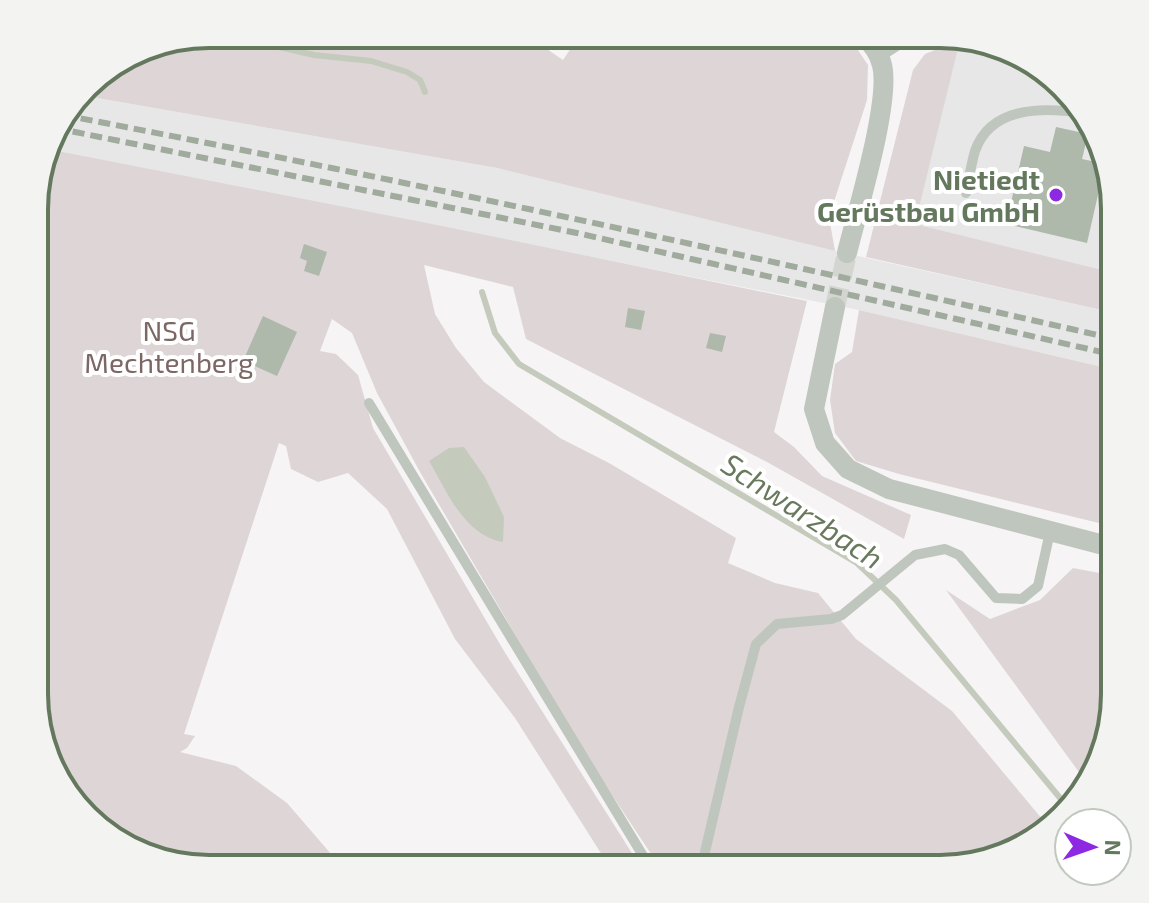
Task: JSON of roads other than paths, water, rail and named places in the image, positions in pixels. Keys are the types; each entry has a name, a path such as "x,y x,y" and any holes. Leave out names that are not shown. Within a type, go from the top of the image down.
{"street":[{"path":"847,253 881,108 883,68 874,48"},
{"path":"878,52 884,48"},
{"path":"835,307 814,409 825,443 848,469 889,489 1101,545"}],"lane":[{"path":"966,193 976,150 986,130 1000,120 1027,110 1068,111"},
{"path":"369,403 643,855"},
{"path":"704,855 756,644 777,624 831,619 851,608 915,555 945,549 959,555 996,598 1022,599 1038,586 1050,532"}],"waterway":[{"name":"Schwarzbach","path":"284,48 314,55 371,61 407,72 420,80 425,92"},
{"name":"Schwarzbach","path":"482,292 495,333 519,364 857,563 896,600 1061,800"}],"tunnel":[{"path":"835,307 847,253"}],"railway":[{"path":"77,118 590,222 1101,336"},
{"path":"69,131 577,233 1101,352"}],"place":[{"name":"Nietiedt Gerüstbau GmbH","path":"1056,195"}],"park label":[{"name":"NSG Mechtenberg","path":"169,346"}]}
